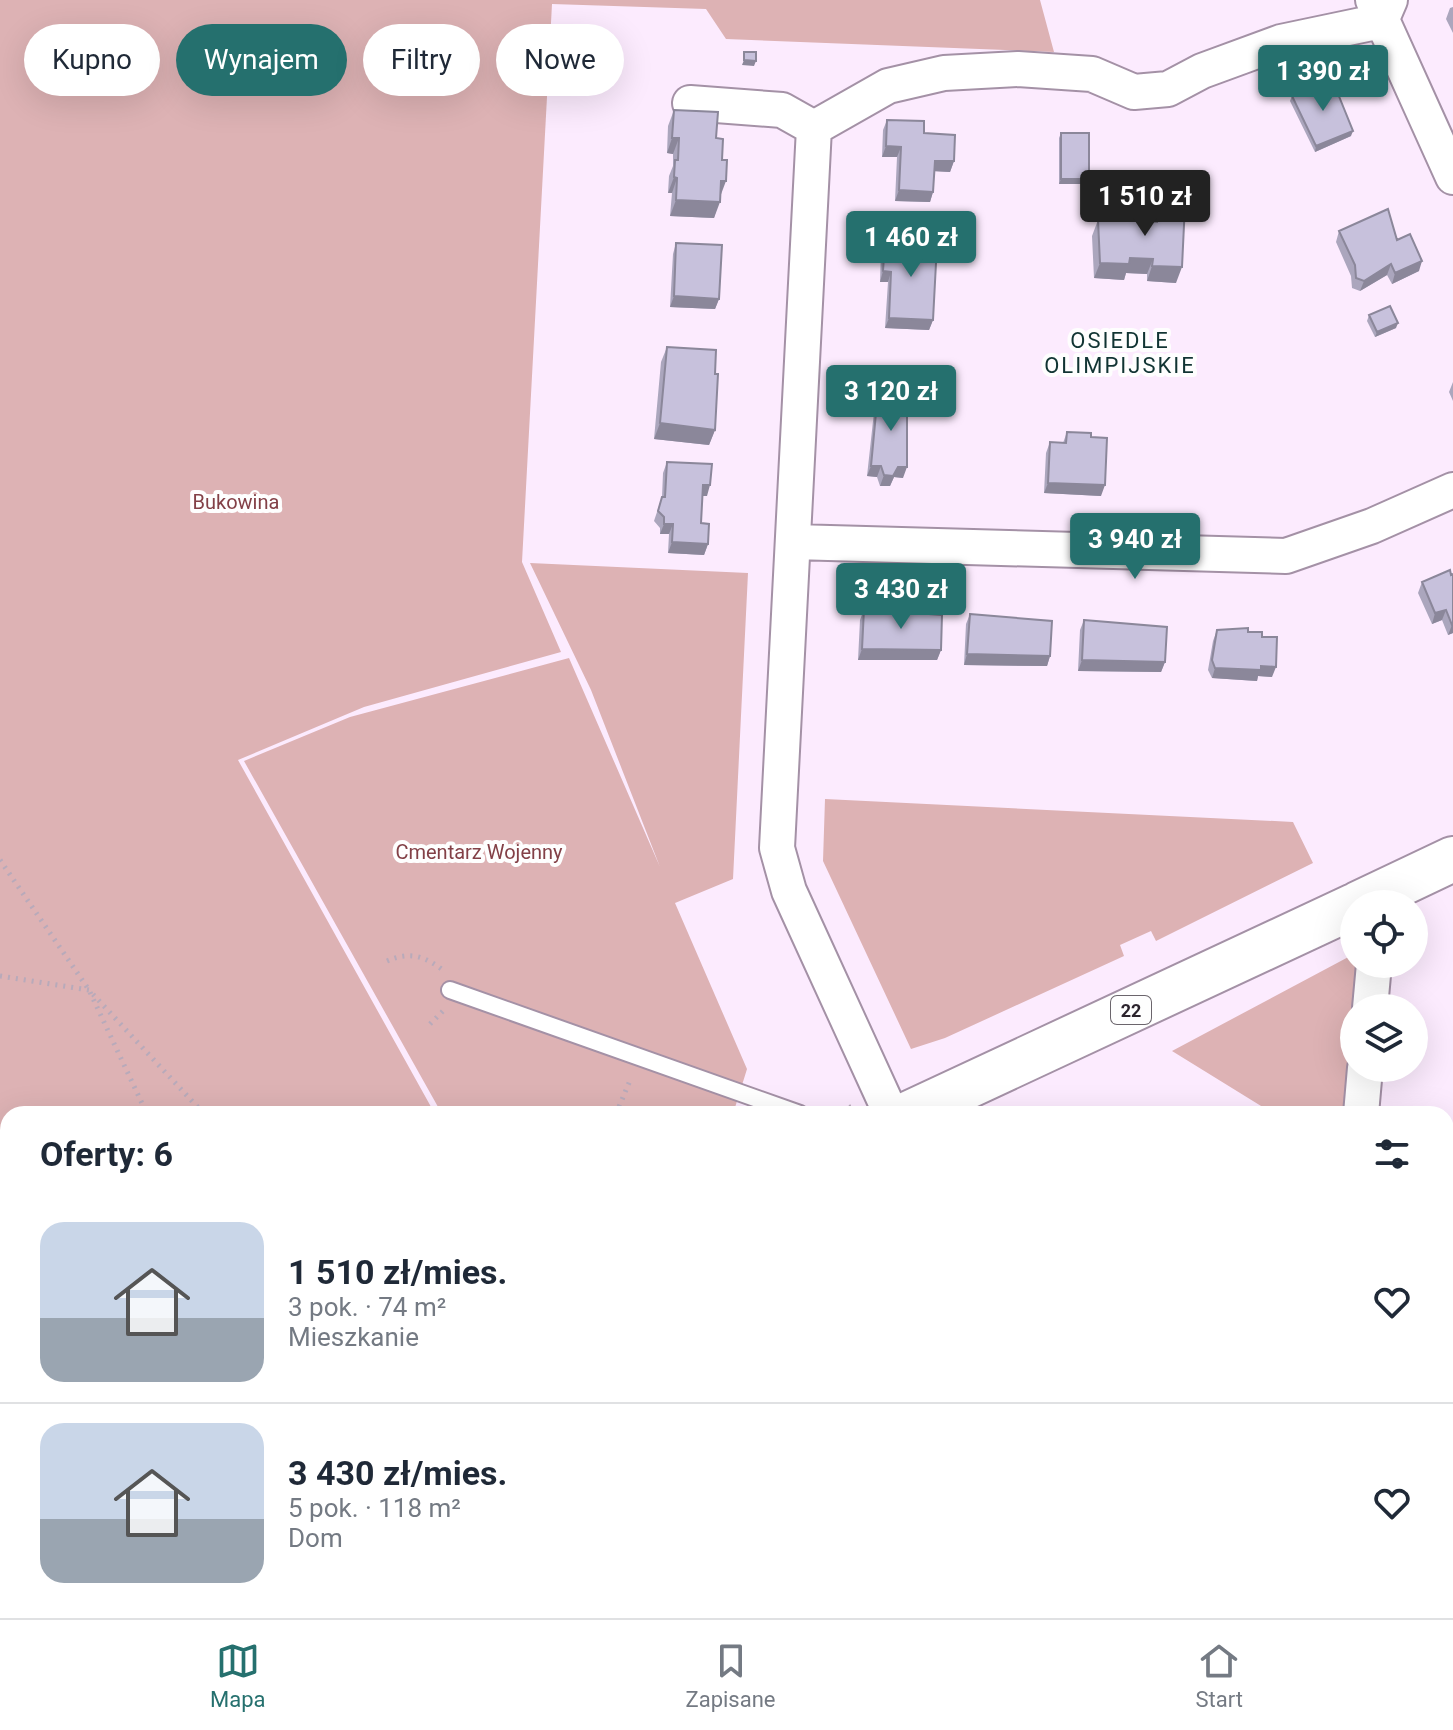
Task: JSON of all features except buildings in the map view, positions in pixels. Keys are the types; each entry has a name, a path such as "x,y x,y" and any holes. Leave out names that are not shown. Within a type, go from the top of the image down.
{"main road":[{"name":"22","path":"1390,890 1453,859"},
{"name":"22","path":"925,1106 1340,914"}],"street":[{"path":"814,128 888,86 944,73 1033,70 1092,74 1134,92 1168,89 1202,71 1381,7 1453,177"},
{"path":"690,103 782,110 814,128"},
{"path":"814,128 777,848 789,891 887,1106"},
{"path":"794,542 1286,556 1372,526 1453,490"},
{"path":"1362,1106 1364,1082"}],"lane":[{"path":"450,990 777,1106"}],"path":[{"path":"0,860 89,990 197,1106"},
{"path":"0,976 89,990"},
{"path":"89,990 143,1106"},
{"path":"619,1106 638,1057"}],"green space":[{"name":"Bukowina","path":"0,0 1040,0 1054,52 726,39 706,9 552,4 551,24 496,24 496,96 547,96 522,562 561,652 364,707 238,760 431,1106 0,1106"},
{"name":"Cmentarz Wojenny","path":"530,563 748,573 733,879 675,903 747,1069 735,1106 438,1106 244,761 350,717 569,658 660,867 591,690"},
{"path":"825,799 1293,822 1313,863 1156,941 1151,931 1120,945 1124,956 945,1038 911,1049 823,861"},
{"path":"1340,961 1340,978 1362,978 1359,994 1340,994 1340,1082 1349,1082 1347,1106 1261,1106 1172,1051"}],"district":[{"name":"OSIEDLE OLIMPIJSKIE","path":"1120,352"}]}
